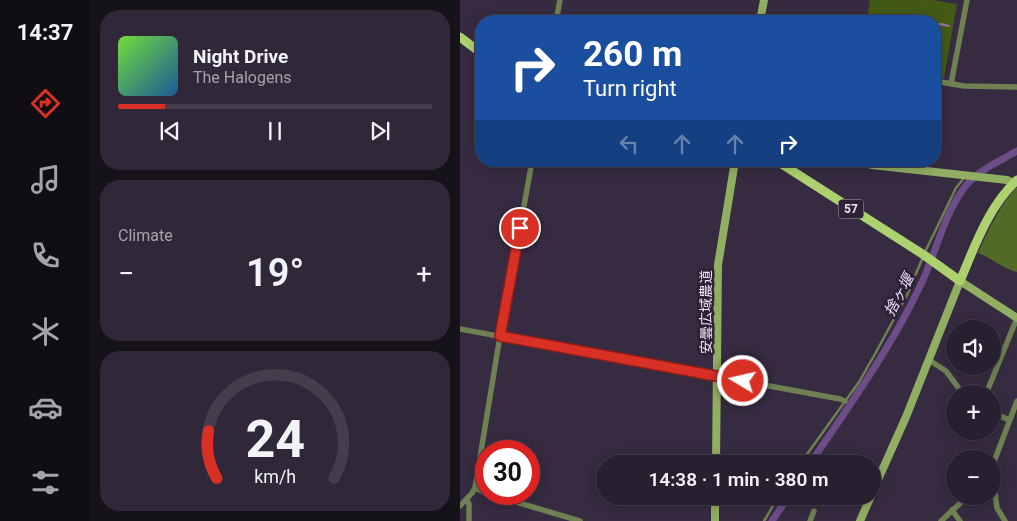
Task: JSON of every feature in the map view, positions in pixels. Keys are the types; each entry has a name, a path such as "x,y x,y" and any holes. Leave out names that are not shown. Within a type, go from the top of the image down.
{"main road":[{"path":"460,36 475,48"},
{"name":"57","path":"786,167 924,256 960,282"},
{"path":"960,282 986,221 1015,181"}],"street":[{"path":"557,15 560,0"},
{"path":"761,15 764,0"},
{"path":"951,84 967,0"},
{"path":"941,82 964,86 1017,87"},
{"path":"517,245 531,167"},
{"name":"安曇広域農道","path":"716,455 718,265 734,167"},
{"path":"891,167 1015,181"},
{"path":"881,474 960,282 1017,318 990,385"},
{"path":"460,329 844,401"},
{"path":"460,506 467,500 474,488 500,336"},
{"path":"929,360 946,371 958,385"},
{"path":"998,450 1017,401"},
{"path":"1001,416 1009,420"},
{"path":"467,500 470,504 468,521"},
{"path":"527,505 580,521"},
{"path":"715,505 715,521"},
{"path":"860,521 867,505"},
{"path":"942,521 958,505"},
{"path":"996,505 1005,521"},
{"path":"952,510 960,521"},
{"path":"810,521 814,512"}],"lane":[{"path":"806,455 859,382 907,295 956,188 968,175"},
{"path":"500,336 517,245"},
{"path":"764,521 774,505"}],"green space":[{"path":"870,0 932,0 957,4 944,78 941,77 941,15 868,15"},
{"path":"1017,187 1017,272 978,253 1000,210"}],"waterway":[{"path":"941,24 949,26"},
{"name":"捨ヶ堰","path":"816,455 870,375 910,306 927,271 955,201 973,178 994,163 1017,151"},
{"name":"捨ヶ堰","path":"772,521 783,505"}],"route":[{"path":"520,228 500,336 743,381"}]}
